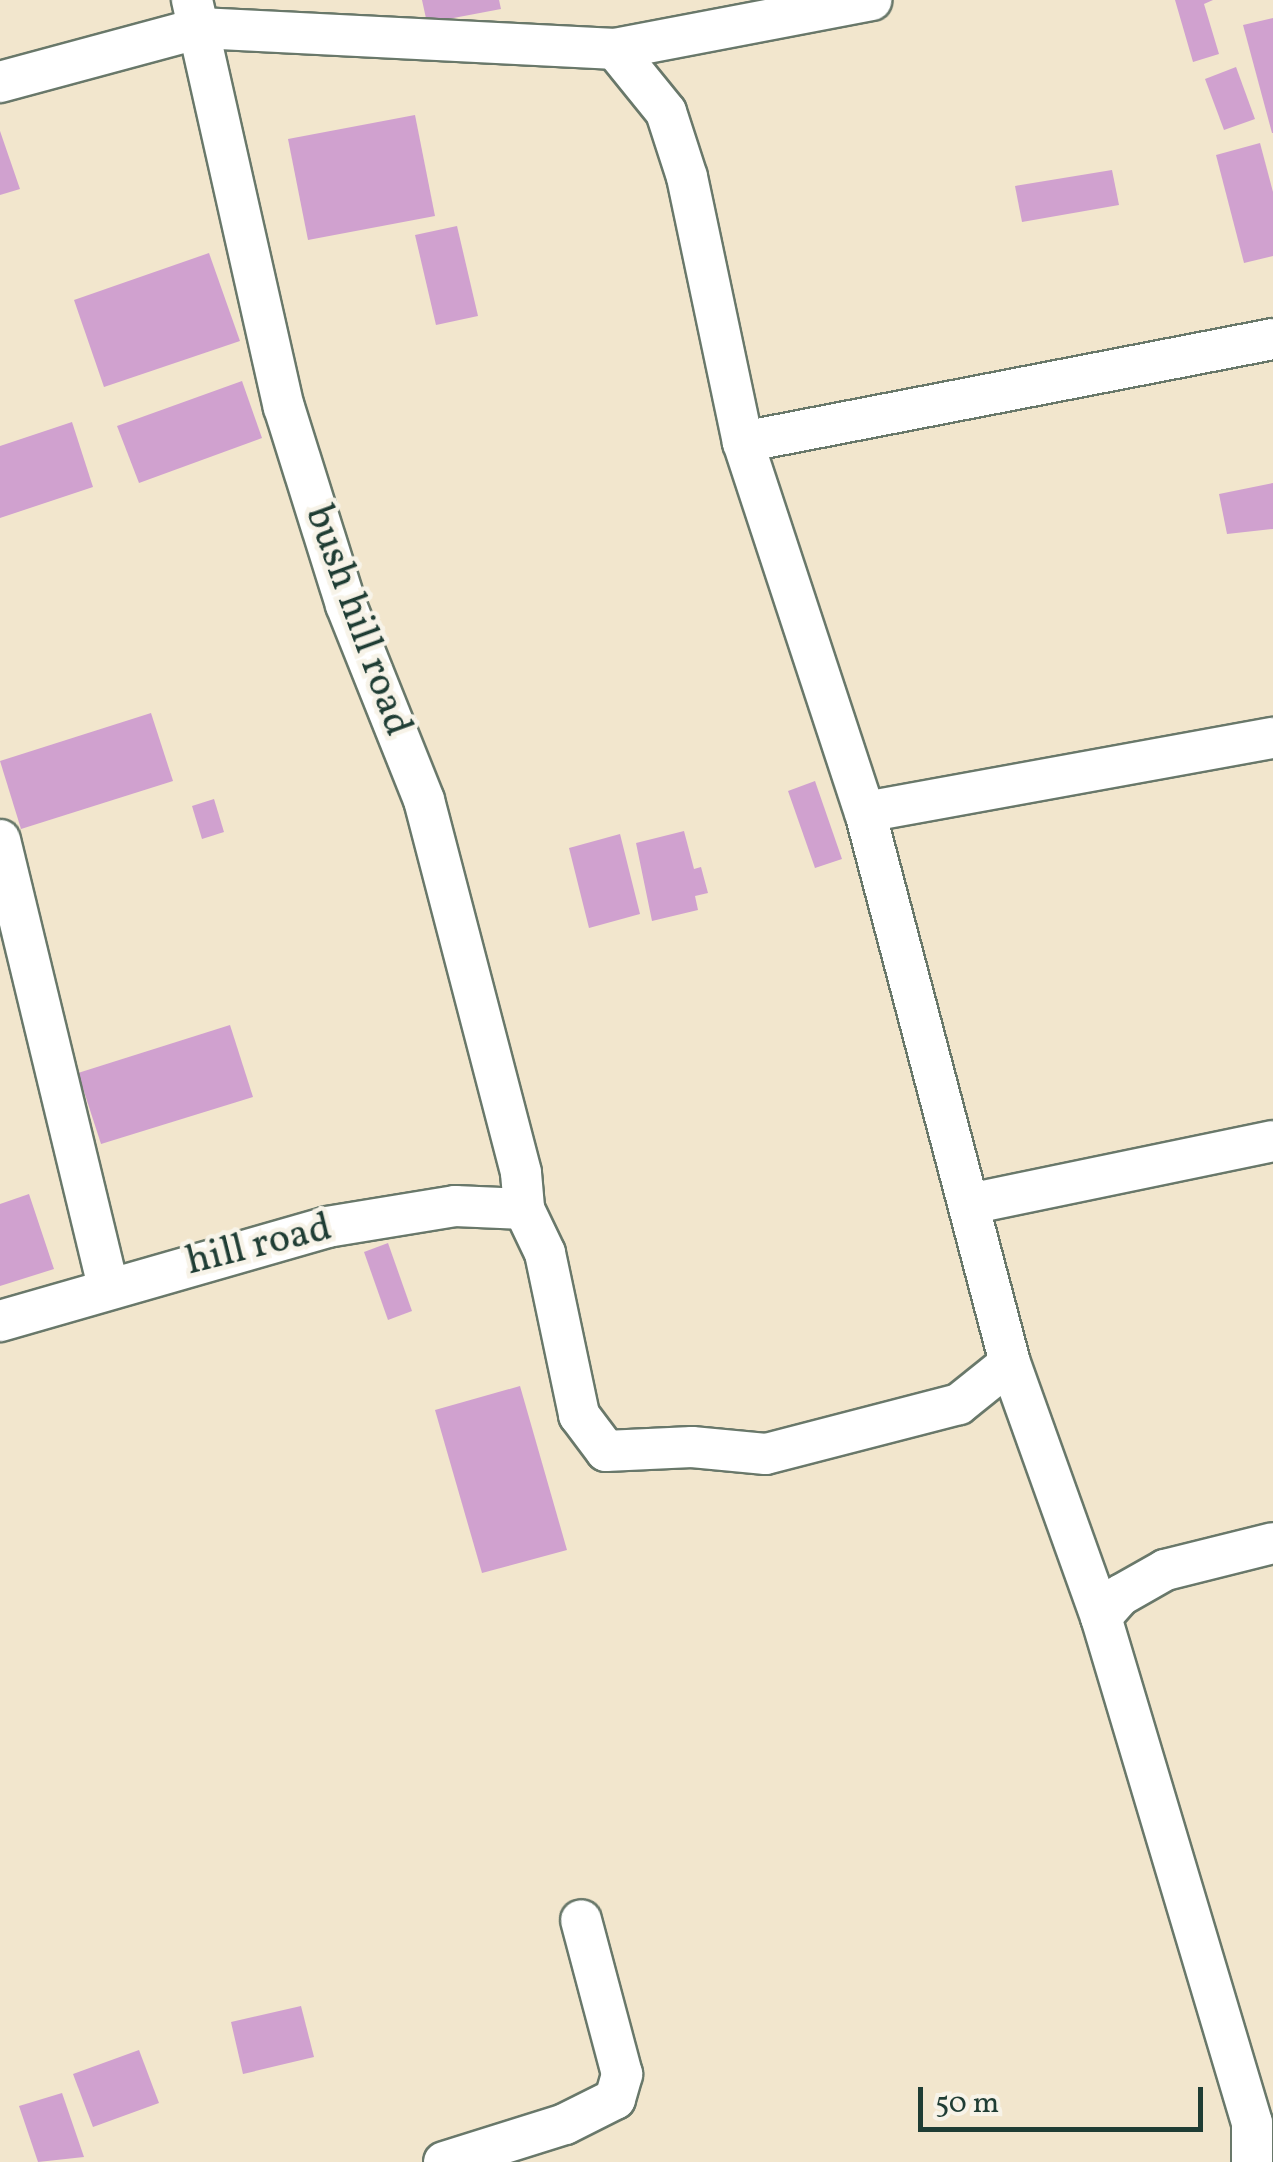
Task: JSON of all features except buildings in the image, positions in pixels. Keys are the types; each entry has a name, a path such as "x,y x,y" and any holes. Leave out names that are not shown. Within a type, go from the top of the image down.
{"street":[{"path":"0,82 196,14 615,49 871,0"},
{"name":"bush hill road","path":"196,14 284,407 346,605 424,800 521,1173 524,1210 545,1254 580,1416 606,1451 692,1447 766,1454 960,1404 1010,1363"},
{"path":"615,49 666,112 686,177 742,442 865,812 1010,1363 1102,1617 1252,2124 1252,2162"},
{"path":"742,442 1273,338"},
{"path":"865,812 1273,738"},
{"path":"0,840 108,1286"},
{"path":"969,1204 1273,1141"},
{"name":"hill road","path":"0,1320 327,1226 455,1206 524,1210"},
{"path":"1102,1617 1121,1595 1165,1570 1273,1543"},
{"path":"444,2162 565,2124 614,2100 622,2074 580,1920"}]}
